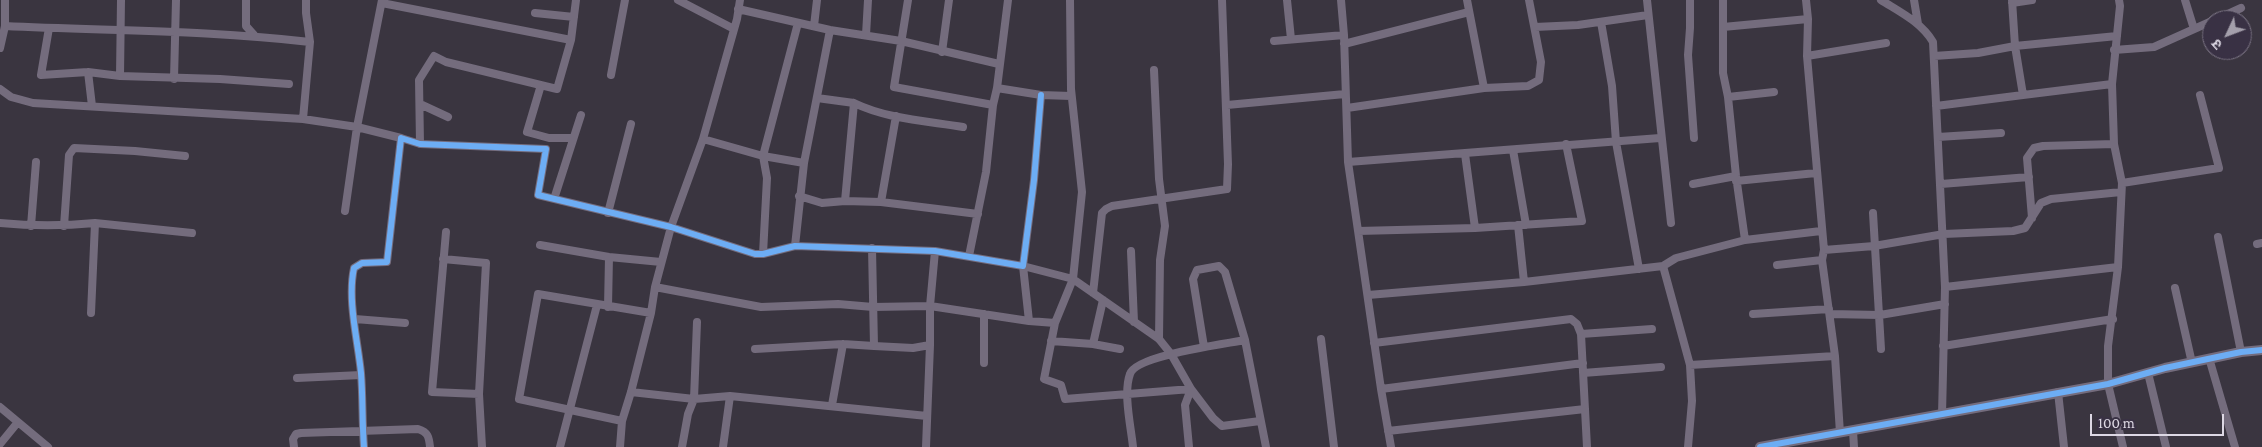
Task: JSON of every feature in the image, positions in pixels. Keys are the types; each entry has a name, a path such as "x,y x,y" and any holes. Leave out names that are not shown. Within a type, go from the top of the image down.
{"street":[{"path":"0,48 6,26 5,0"},
{"path":"120,76 121,0"},
{"path":"174,79 176,0"},
{"path":"246,0 246,26 254,35"},
{"path":"303,119 310,42 306,0"},
{"path":"420,144 419,80 434,56 446,62 557,89 571,40 576,0"},
{"path":"611,75 625,0"},
{"path":"678,0 734,29"},
{"path":"620,447 622,421 631,392 671,227 703,139 734,29 740,0"},
{"path":"814,26 817,0"},
{"path":"866,35 868,0"},
{"path":"908,0 894,87 993,105"},
{"path":"942,52 949,0"},
{"path":"969,256 986,172 993,105 997,88 1008,0"},
{"path":"1070,0 1071,96 1082,192 1073,279 1055,323 1044,379 1061,385 1065,399 1191,389"},
{"path":"1093,293 1102,213 1106,209 1112,206 1227,189 1227,105 1222,0"},
{"path":"1287,0 1291,39"},
{"path":"1341,0 1344,35 1345,94 1348,108 1348,162 1380,389 1391,447"},
{"path":"1467,0 1484,88"},
{"path":"1348,108 1484,88 1528,86 1539,80 1541,62 1530,0"},
{"path":"1647,0 1660,138 1671,223"},
{"path":"1690,0 1688,55 1694,138"},
{"path":"1723,0 1723,73 1728,97 1736,179 1745,240"},
{"path":"1806,0 1808,19 1807,56 1824,250 1822,260 1835,356 1840,433"},
{"path":"1881,0 1928,32 1933,42 1946,304 1942,415"},
{"path":"1914,0 1918,24"},
{"path":"2023,95 2015,46 2012,2 2032,0"},
{"path":"2119,0 2112,84 2114,144 2122,183 2118,267 2113,319 2108,346 2108,384 2123,447"},
{"path":"2185,0 2194,29"},
{"path":"345,211 357,127 382,2 571,40"},
{"path":"2237,10 2241,8"},
{"path":"738,10 830,30 901,41 999,64"},
{"path":"1344,44 1469,12"},
{"path":"535,13 574,17"},
{"path":"1535,27 1601,22 1648,15"},
{"path":"1723,27 1808,19"},
{"path":"1601,22 1612,86 1616,142 1639,269"},
{"path":"763,254 767,178 763,156 798,23"},
{"path":"6,26 91,30 120,28 254,35 310,42"},
{"path":"2114,50 2154,47 2202,26"},
{"path":"49,28 41,75 88,72 120,76 220,79 289,84"},
{"path":"795,246 804,162 830,30"},
{"path":"1274,41 1344,35"},
{"path":"1934,56 1978,53 2015,46 2117,36"},
{"path":"1807,56 1886,43"},
{"path":"1154,70 1165,226 1160,260 1159,339"},
{"path":"88,72 92,106"},
{"path":"1936,106 2112,84"},
{"path":"541,85 527,132 549,138 573,138"},
{"path":"997,88 1041,96 1071,96"},
{"path":"0,89 11,97 33,103 303,119 357,127 420,144 546,149 538,195 671,227 755,254 763,254 795,246 934,251 1023,266 1073,279 1159,339 1171,354 1191,389 1222,426 1260,421"},
{"path":"1728,97 1774,92"},
{"path":"1227,105 1345,94"},
{"path":"2122,183 2219,168 2200,95"},
{"path":"1029,322 1023,266 1034,180 1041,96"},
{"path":"817,98 854,104 896,116 963,127"},
{"path":"420,104 448,116"},
{"path":"845,201 854,104"},
{"path":"554,199 581,115"},
{"path":"881,202 896,116"},
{"path":"608,213 631,124"},
{"path":"1938,137 2001,133"},
{"path":"364,447 361,374 354,319 352,276 354,268 362,263 387,262 401,138"},
{"path":"1348,162 1660,138"},
{"path":"703,139 763,156 804,162"},
{"path":"1358,231 1475,228 1582,221 1566,144"},
{"path":"2032,220 2027,158 2034,148 2043,146 2114,144"},
{"path":"64,226 69,155 74,148 185,156"},
{"path":"1513,150 1522,225 1524,282"},
{"path":"1465,154 1475,228"},
{"path":"31,226 36,162"},
{"path":"1693,184 1816,173"},
{"path":"1941,184 2029,177"},
{"path":"1824,250 1874,246 1944,234 2013,231 2025,228 2032,220 2041,203 2051,199 2121,192"},
{"path":"799,196 822,203 845,201 881,202 978,214"},
{"path":"1873,213 1880,315 1880,349"},
{"path":"0,223 31,226 64,226 95,223 192,233"},
{"path":"92,313 95,223"},
{"path":"1368,295 1524,282 1662,266 1676,258 1745,240 1821,231"},
{"path":"446,232 432,392 479,394"},
{"path":"2218,237 2241,352"},
{"path":"540,245 609,257 662,262"},
{"path":"872,248 874,346"},
{"path":"926,447 930,306 934,251"},
{"path":"1131,252 1134,322"},
{"path":"608,307 609,257"},
{"path":"443,259 486,262 479,394 482,447"},
{"path":"1777,264 1822,260"},
{"path":"1204,347 1192,279 1197,270 1204,267 1219,266 1225,272 1245,340 1266,447"},
{"path":"1662,266 1690,365 1692,401 1688,447"},
{"path":"1945,287 2118,267"},
{"path":"655,287 762,307 838,304 873,307 930,306 1029,322 1055,323"},
{"path":"2175,288 2192,362"},
{"path":"622,421 519,399 538,294 650,313"},
{"path":"1093,344 1103,300"},
{"path":"1753,314 1830,312 1880,315 1946,304"},
{"path":"560,447 597,305"},
{"path":"984,314 984,363"},
{"path":"1374,343 1562,318 1570,319 1577,324 1581,334 1587,447"},
{"path":"354,319 405,323"},
{"path":"1943,346 2113,319"},
{"path":"682,447 688,414 694,399 696,322"},
{"path":"1581,334 1652,329"},
{"path":"1321,339 1334,447"},
{"path":"1133,447 1128,394 1129,376 1132,368 1171,354 1245,340"},
{"path":"1051,341 1093,344 1120,349"},
{"path":"755,349 843,344 913,348 930,345"},
{"path":"832,405 843,344"},
{"path":"1760,447 1789,444 2108,384 2148,372 2209,358 2262,350"},
{"path":"1690,365 1835,356"},
{"path":"2209,358 2235,447"},
{"path":"1380,389 1583,362"},
{"path":"1583,373 1661,367"},
{"path":"2148,372 2166,447"},
{"path":"298,378 361,374"},
{"path":"1189,447 1184,406 1191,389"},
{"path":"631,392 694,399 730,396 927,416"},
{"path":"2058,392 2064,447"},
{"path":"723,447 730,396"},
{"path":"0,407 48,447"},
{"path":"1388,431 1585,409"},
{"path":"0,444 18,422"},
{"path":"294,447 292,439 296,434 301,433 418,429 425,431 429,437 430,447"},
{"path":"1853,432 1854,447"}],"cycle path":[{"path":"364,447 361,373 352,307 352,280 354,268 362,263 387,262 401,138 420,144 546,149 538,195 671,227 755,254 763,254 795,246 935,251 1023,266 1034,180 1041,95"},
{"path":"1760,447 2108,384 2165,368 2241,352 2262,350"}]}
